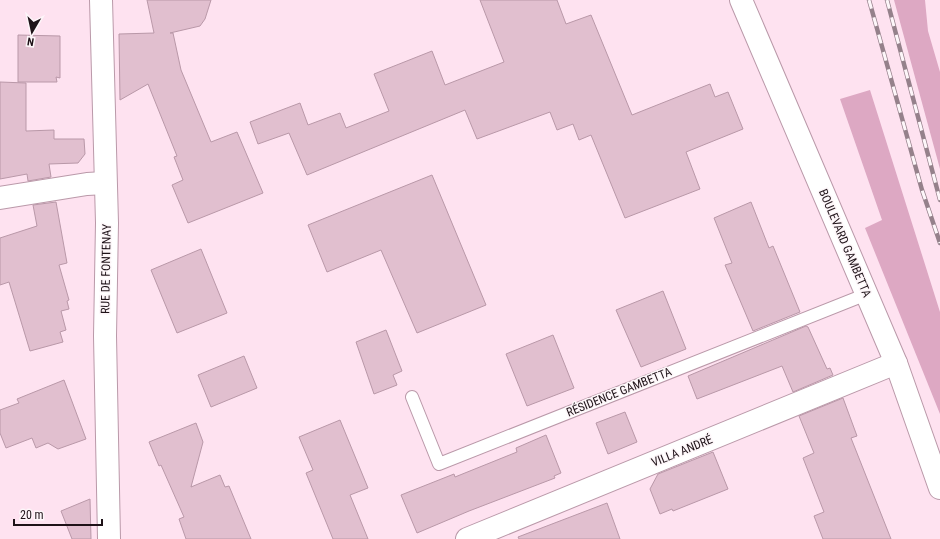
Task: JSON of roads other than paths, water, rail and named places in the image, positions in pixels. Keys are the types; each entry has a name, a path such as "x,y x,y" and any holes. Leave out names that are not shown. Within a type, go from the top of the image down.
{"street":[{"name":"RUE DE FONTENAY","path":"101,0 107,223 106,336 109,539"},
{"name":"BOULEVARD GAMBETTA","path":"741,0 896,363 940,488"},
{"path":"0,198 87,184 105,183"},
{"name":"VILLA ANDRÉ","path":"467,539 896,363"}],"lane":[{"name":"RÉSIDENCE GAMBETTA","path":"412,397 439,464 866,294"}],"railway":[{"path":"869,0 922,190 940,243"},
{"path":"887,0 940,200"}]}
